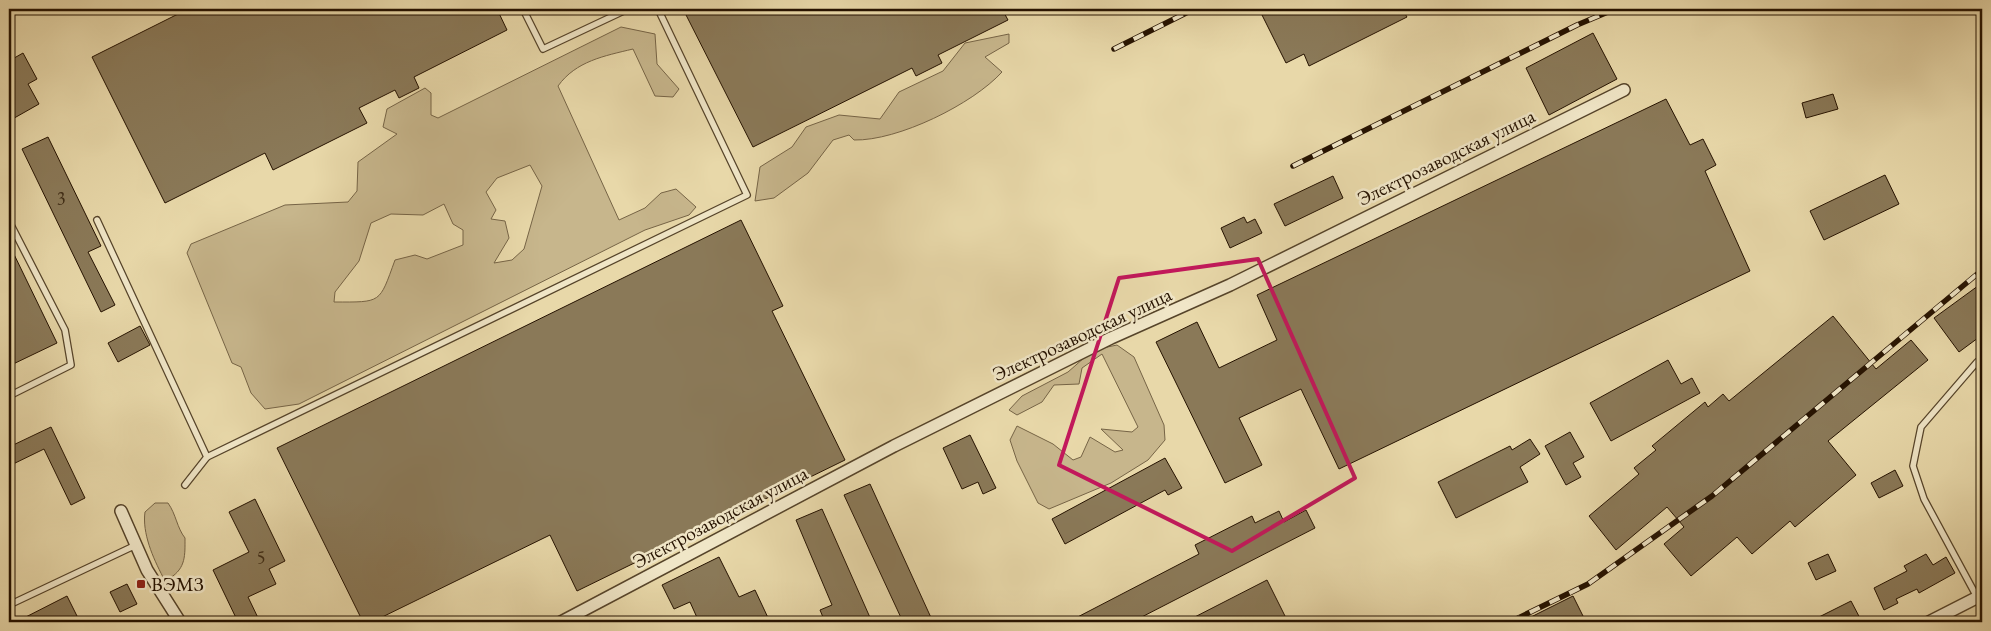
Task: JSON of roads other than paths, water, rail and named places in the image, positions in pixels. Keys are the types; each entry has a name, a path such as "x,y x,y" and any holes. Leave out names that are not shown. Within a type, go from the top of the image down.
{"street":[{"name":"Электрозаводская улица","path":"561,622 894,446 1111,338 1230,285 1624,90"},
{"path":"121,511 147,570 180,622"},
{"path":"1929,622 1980,596"}],"lane":[{"path":"523,9 543,49 628,9"},
{"path":"185,485 207,457 747,195 658,9"},
{"path":"97,220 207,457"},
{"path":"9,221 65,330 71,365 9,396"},
{"path":"1980,596 1924,499 1913,466 1921,427 1982,358"},
{"path":"9,605 136,545"}],"railway":[{"path":"1114,49 1194,9"},
{"path":"1293,166 1577,25 1615,9"},
{"path":"1510,622 1588,584 1712,496 1982,270"}],"place":[{"name":"ВЭМЗ","path":"141,584"}]}
